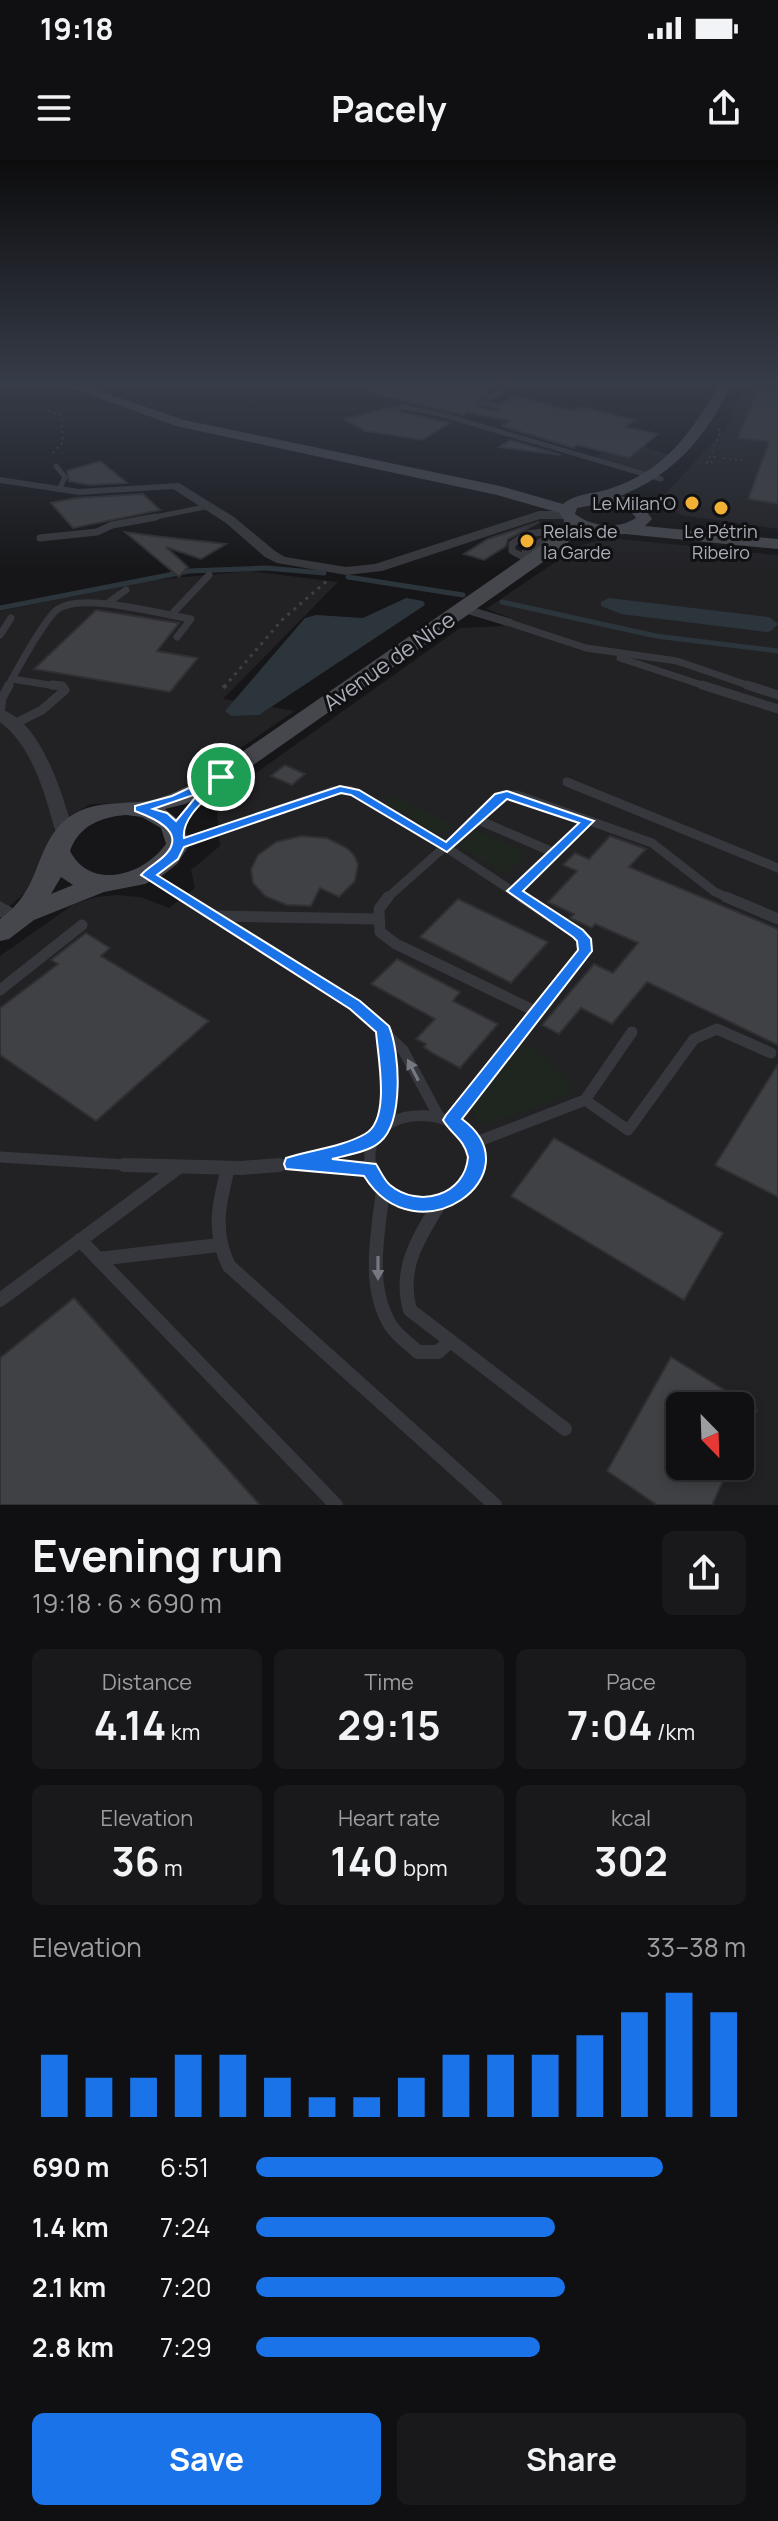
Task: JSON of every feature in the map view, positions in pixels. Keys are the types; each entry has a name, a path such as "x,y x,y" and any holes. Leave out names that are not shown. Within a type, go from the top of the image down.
{"main road":[{"path":"297,448 500,491 602,530 625,529 778,542"},
{"name":"Avenue de Nice","path":"139,809 177,799 221,777 476,602 528,560 570,519 626,490 658,478 685,448"},
{"name":"Avenue de Nice","path":"625,529 640,523 637,495 676,467 693,448"},
{"path":"570,519 612,499 685,528 778,542"},
{"name":"Avenue de Nice","path":"570,519 602,530"},
{"name":"Avenue de Nice","path":"177,837 191,808 221,777"},
{"path":"121,809 139,809 163,816 177,837 163,866 148,875 126,882 103,883 11,919 47,880 62,843 81,820 121,809"},
{"path":"62,843 62,864 71,873 103,883"}],"street":[{"path":"0,480 59,490 101,492 168,483 183,487 282,560 338,570 377,568 539,515 570,519"},
{"path":"476,602 507,622"},
{"path":"5,718 25,733 54,795 62,843"},
{"path":"54,795 92,815"}],"lane":[{"path":"555,448 658,478"},
{"path":"56,466 65,477 59,490"},
{"path":"40,538 89,534 112,525 210,506"},
{"path":"528,560 512,551 512,544 527,534 570,519"},
{"path":"171,615 209,575"},
{"path":"109,602 126,590"},
{"path":"12,679 62,686 65,690 42,710 5,718 2,698 12,679 54,612 76,602 109,602 128,609 191,619 177,637"},
{"path":"1,632 11,618"},
{"path":"507,622 778,709"},
{"path":"586,648 677,661 778,695"},
{"path":"567,782 778,868"},
{"path":"177,837 213,834 278,808 345,789 447,848 578,933 586,945 582,957 452,1120"},
{"path":"537,1012 396,944 380,932 378,908 382,902 447,848 500,797 512,794 652,843 715,892 778,919"},
{"path":"476,819 555,853"},
{"path":"514,891 588,821"},
{"path":"148,875 355,1005 403,1050 438,1115"},
{"path":"212,916 378,919"},
{"path":"0,990 82,925"},
{"path":"585,1100 628,1130 694,1039 704,1032 717,1029 771,1053"},
{"path":"383,1030 390,1088 384,1125"},
{"path":"474,1143 585,1100 632,1032"},
{"path":"409,1114 438,1115 452,1120 465,1130 474,1143 476,1172 468,1185 456,1196 440,1203 409,1204 383,1190 369,1169 368,1154 372,1139 384,1125 409,1114"},
{"path":"293,1164 372,1139"},
{"path":"0,1157 179,1167 293,1164 369,1169"},
{"path":"0,1300 179,1167"},
{"path":"228,1168 216,1213 219,1245 229,1266 495,1505"},
{"path":"383,1190 378,1277 379,1294 388,1321 418,1352 438,1352 449,1342"},
{"path":"440,1203 411,1251 404,1284 410,1310 565,1429"},
{"path":"80,1240 336,1505"},
{"path":"98,1259 219,1245"}],"path":[{"path":"56,466 48,460 58,448"},
{"path":"714,448 707,463 711,463 715,456"},
{"path":"723,458 742,460"},
{"path":"223,688 282,620 338,570"}],"shaded area":[{"path":"609,448 648,448 670,455 645,473 593,459"},
{"path":"708,448 778,448 778,529 681,515 659,501"},
{"path":"610,538 778,555 778,1505 0,1505 0,956 74,904 96,897 140,897 169,908 195,888 191,870 220,846 217,810 226,794 460,628 503,626 511,618 486,609 579,546"},
{"path":"250,571 338,582 223,699 295,711 180,789 146,803 91,804 54,824 54,838 32,887 0,914 0,611 154,580"},
{"path":"406,598 423,601 425,605 259,715 231,716 225,711 305,618 316,615 363,618"},
{"path":"609,598 769,617 778,624 766,632 621,614 601,606 601,602"},
{"path":"394,796 454,824 445,832 432,831 385,802"},
{"path":"476,830 526,854 506,875 460,847"},
{"path":"523,1044 534,1048 576,1087 570,1094 489,1124 478,1122 470,1105 476,1103"}],"building":[{"path":"505,448 536,448 561,455"},
{"path":"588,448 641,448 629,458"},
{"path":"767,448 778,448 778,504 748,499"},
{"path":"100,461 127,483 89,485 69,481 67,471"},
{"path":"143,494 160,510 73,528 51,503 76,498"},
{"path":"539,522 508,539 506,546 484,560 464,554 488,539"},
{"path":"125,532 226,544 201,559 166,547 188,567 179,577"},
{"path":"96,610 179,623 157,651 198,658 170,692 34,669"},
{"path":"285,765 305,774 292,785 271,776"},
{"path":"301,836 327,838 354,855 358,864 355,881 339,897 320,888 311,906 287,905 265,896 253,883 251,869 258,855 276,842"},
{"path":"610,836 646,849 629,867 778,929 778,1045 647,982 612,1024 581,1008 559,1034 542,1025 594,964 613,973 638,943 595,924 592,928 570,918 574,914 548,902 577,871 563,865 575,853 589,859"},
{"path":"458,899 548,942 511,983 420,937"},
{"path":"86,933 110,948 101,956 209,1021 96,1121 0,1055 0,1008 58,964 51,960"},
{"path":"397,959 460,992 453,1001 498,1024 460,1068 432,1053 424,1047 426,1044 416,1039 435,1019 371,984"},
{"path":"778,1064 778,1197 715,1165"},
{"path":"554,1138 723,1233 684,1300 511,1196"},
{"path":"74,1298 260,1505 0,1505 0,1358"},
{"path":"671,1357 728,1392 666,1392 666,1480 724,1480 712,1505 657,1505 607,1471"}],"waterway":[{"path":"0,608 189,571 266,568 324,573"},
{"path":"348,577 463,595"},
{"path":"502,602 656,636 778,651"}],"place":[{"name":"Le Milan'O","path":"692,503"},
{"name":"Le Pétrin Ribeiro","path":"721,508"},
{"name":"Relais de la Garde","path":"527,541"}],"route":[{"path":"221,777 177,799 139,809 163,816 177,830 178,844 340,789 355,792 447,848 500,797 507,794 588,821 514,891 578,933 584,939 585,951 452,1120 465,1130 474,1143 477,1157 476,1172 456,1196 440,1203 409,1204 383,1190 369,1169 293,1164 372,1139 384,1125 390,1088 383,1030 355,1005 148,875 173,856 178,844 177,830 191,808 221,777"}]}
